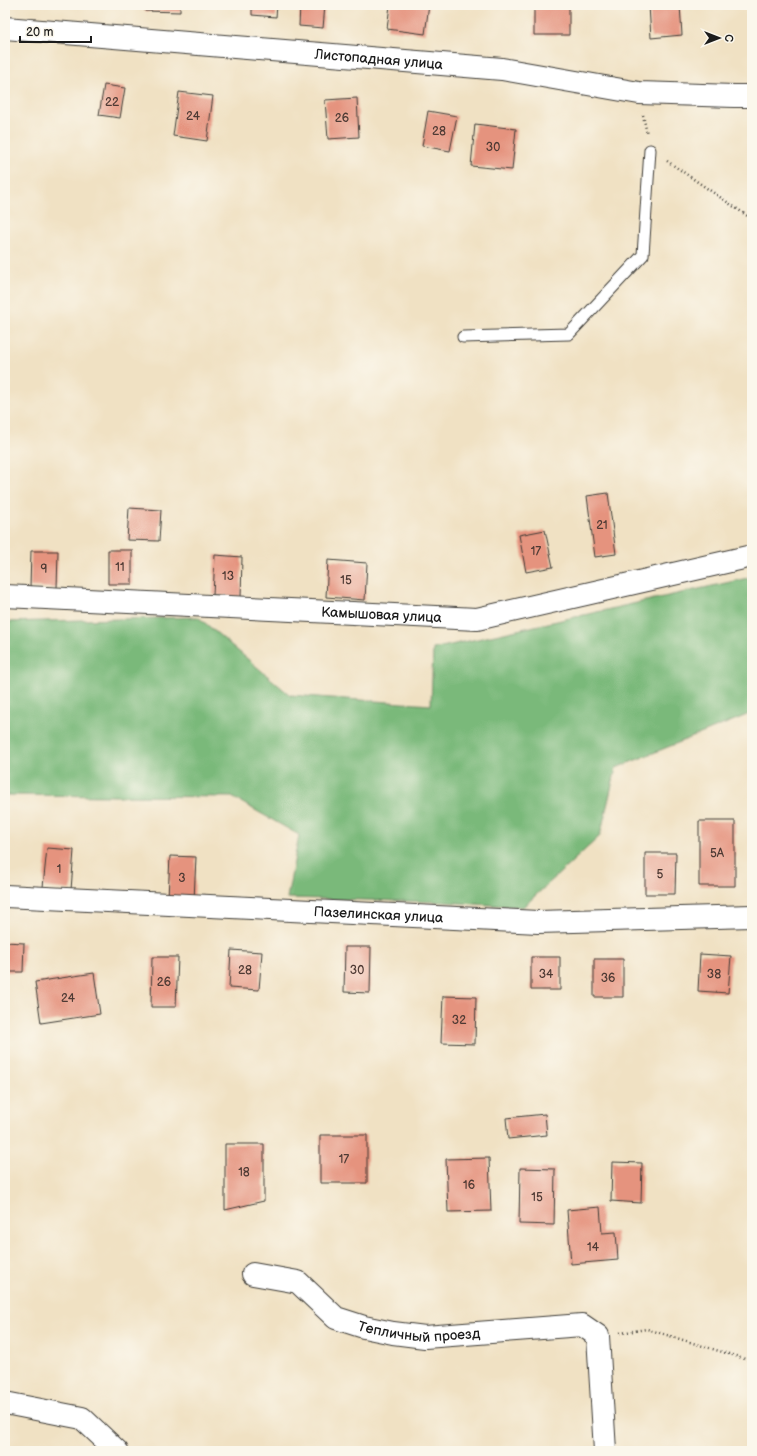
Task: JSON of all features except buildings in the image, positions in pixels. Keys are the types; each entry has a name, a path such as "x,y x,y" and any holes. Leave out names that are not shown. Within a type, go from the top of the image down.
{"street":[{"name":"Листопадная улица","path":"5,28 502,70 639,93 752,96"},
{"name":"Камышовая улица","path":"5,596 477,619 752,556"},
{"name":"Пазелинская улица","path":"5,896 538,922 752,916"},
{"name":"Тепличный проезд","path":"253,1274 298,1282 336,1318 364,1327 393,1333 425,1337 582,1325 598,1336"},
{"path":"598,1336 605,1451"},
{"path":"5,1403 82,1418 117,1451"}],"lane":[{"path":"463,337 569,334 643,255 650,150"}],"path":[{"path":"639,93 650,150 752,219"},
{"path":"598,1336 646,1329 752,1361"}],"green space":[{"path":"752,577 752,713 616,768 600,836 523,907 443,902 287,898 299,835 232,797 5,795 5,622 198,617 290,695 431,705 433,649"}]}
